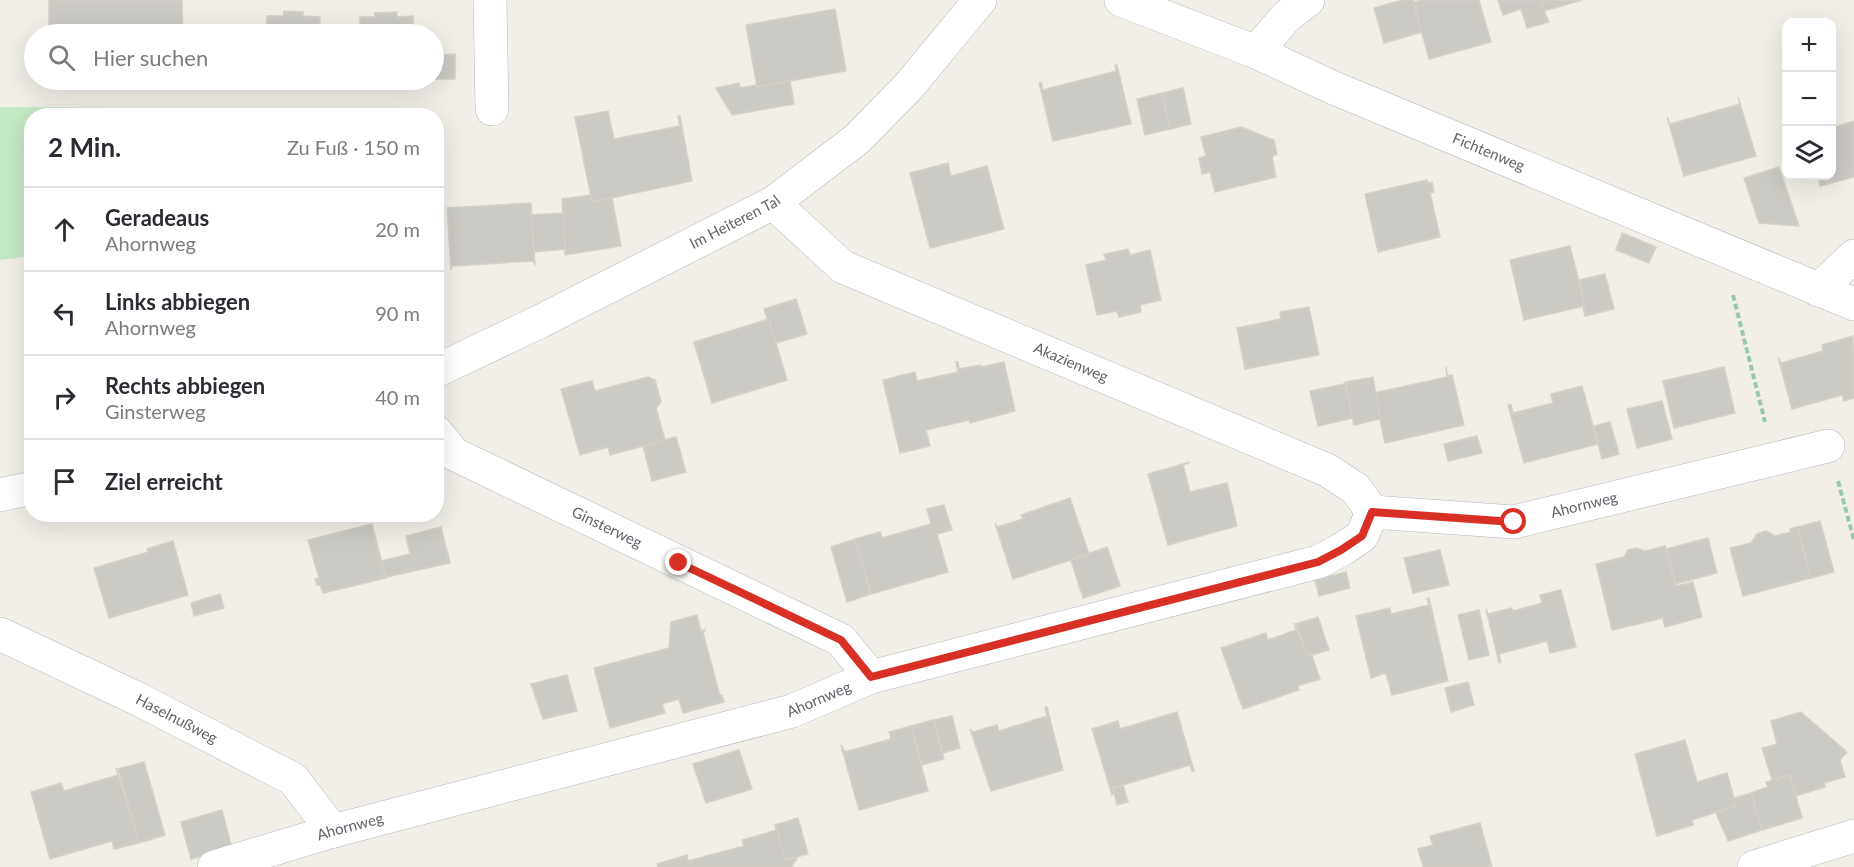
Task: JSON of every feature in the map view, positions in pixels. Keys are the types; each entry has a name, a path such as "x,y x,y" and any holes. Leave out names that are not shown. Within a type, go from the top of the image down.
{"street":[{"path":"490,0 492,109"},
{"name":"Im Heiteren Tal","path":"444,367 537,323 773,203 857,139 909,86 980,0"},
{"name":"Fichtenweg","path":"1121,0 1256,52 1334,88 1854,304"},
{"path":"1256,52 1286,17 1308,0"},
{"name":"Akazienweg","path":"773,203 843,267 1327,470 1356,489 1372,512"},
{"path":"1818,290 1854,256"},
{"name":"Ginsterweg","path":"444,442 454,454 841,640 871,677"},
{"name":"Ahornweg","path":"214,867 333,831 792,711 871,677 1318,562 1362,536 1372,512 1514,522 1828,446"},
{"path":"0,495 24,490"},
{"name":"Haselnußweg","path":"0,634 138,699 293,779 333,831"},
{"path":"1754,867 1854,836"}],"path":[{"path":"1722,251 1774,459"},
{"path":"1828,446 1854,540"}],"green space":[{"path":"0,107 146,108 24,108 24,257 0,260"}],"building":[{"path":"49,0 182,0 183,24 49,24"},
{"path":"1402,0 1413,0 1422,32 1384,43 1374,8"},
{"path":"1413,0 1415,2 1421,0 1479,0 1491,42 1429,59"},
{"path":"1498,0 1540,0 1549,22 1527,28 1521,9 1503,15"},
{"path":"1540,0 1582,0 1544,11"},
{"path":"835,9 846,71 757,87 746,25"},
{"path":"284,11 303,12 303,16 320,17 320,24 267,24 267,16 283,16"},
{"path":"397,12 397,17 413,16 413,24 360,24 360,17 375,17 375,13"},
{"path":"455,54 455,79 444,79 444,55"},
{"path":"1115,65 1117,65 1131,124 1053,141 1039,83 1041,82 1043,90 1116,71"},
{"path":"790,81 794,104 732,115 716,88 739,83 740,88 756,85 757,87"},
{"path":"1183,88 1191,124 1170,129 1162,93"},
{"path":"1162,93 1170,129 1145,135 1137,99"},
{"path":"1738,97 1756,156 1684,176 1667,117 1670,124 1740,104"},
{"path":"608,111 614,139 680,126 678,116 680,116 692,181 592,202 575,117"},
{"path":"1854,121 1854,177 1820,186 1819,180 1836,180 1836,127"},
{"path":"1241,127 1274,140 1277,154 1272,157 1276,177 1215,192 1210,172 1202,174 1199,158 1206,156 1201,137"},
{"path":"948,163 951,176 987,166 1004,229 930,248 910,173"},
{"path":"1779,167 1799,226 1759,223 1744,178"},
{"path":"1427,180 1428,183 1432,182 1434,192 1430,193 1440,237 1378,252 1365,194"},
{"path":"591,195 592,202 612,198 621,246 565,255 562,199"},
{"path":"531,203 535,264 533,261 452,266 451,270 447,208"},
{"path":"563,213 565,249 534,252 531,215"},
{"path":"1622,233 1656,247 1649,263 1616,250"},
{"path":"1570,246 1585,306 1524,320 1510,260"},
{"path":"1128,249 1130,255 1150,250 1161,300 1140,305 1141,312 1119,317 1117,311 1097,315 1086,265 1106,260 1104,254"},
{"path":"1605,274 1614,309 1585,316 1579,280"},
{"path":"796,299 807,334 776,343 764,309"},
{"path":"1309,307 1319,355 1245,369 1237,328 1281,319 1280,312"},
{"path":"769,319 787,380 712,403 694,342"},
{"path":"1853,336 1854,398 1844,401 1842,395 1792,409 1778,357 1781,363 1823,351 1822,345"},
{"path":"956,362 958,362 959,369 1004,362 1015,411 970,423 969,420 926,430 930,446 900,453 883,380 915,372 917,381 958,372"},
{"path":"1446,367 1447,376 1452,375 1464,425 1385,443 1374,393 1447,377"},
{"path":"1724,367 1735,413 1674,428 1663,381"},
{"path":"648,377 655,380 661,402 656,408 665,440 610,455 608,447 580,455 561,389 592,381 595,391"},
{"path":"1373,377 1380,419 1354,425 1345,382"},
{"path":"1345,384 1353,418 1318,426 1310,391"},
{"path":"1582,386 1598,444 1524,463 1508,405 1511,405 1513,413 1553,403 1551,394"},
{"path":"1662,401 1672,439 1637,448 1627,409"},
{"path":"1610,422 1619,454 1602,459 1594,426"},
{"path":"1477,436 1482,453 1448,461 1444,444"},
{"path":"676,437 686,472 652,481 643,446"},
{"path":"1190,462 1183,465 1190,492 1227,483 1237,526 1168,545 1148,474"},
{"path":"1070,498 1089,554 1013,579 995,523 997,527 1023,519 1021,515"},
{"path":"944,505 952,530 937,534 948,572 871,594 855,539 880,532 882,538 931,524 927,509"},
{"path":"1820,521 1834,572 1811,578 1797,527"},
{"path":"372,524 386,578 323,593 315,579 319,578 308,540"},
{"path":"441,527 450,563 386,577 381,561 410,554 406,536"},
{"path":"1797,527 1811,578 1743,596 1730,548 1751,543 1757,534 1766,531 1775,536 1791,532 1790,529"},
{"path":"1708,538 1717,573 1675,584 1666,549"},
{"path":"855,539 871,594 847,602 831,547"},
{"path":"173,541 188,595 109,618 94,568 148,552 147,549"},
{"path":"1665,546 1676,586 1693,582 1702,617 1665,627 1663,618 1612,630 1596,564 1624,557 1628,550 1637,548 1645,551"},
{"path":"1107,547 1120,586 1083,598 1071,560"},
{"path":"1440,550 1449,585 1413,593 1404,558"},
{"path":"1346,572 1350,588 1319,596 1315,580"},
{"path":"1561,590 1576,647 1550,653 1547,641 1499,654 1501,662 1499,663 1486,609 1488,614 1512,608 1513,611 1542,603 1540,595"},
{"path":"220,594 224,608 194,616 191,603"},
{"path":"1429,598 1448,681 1392,695 1386,673 1371,678 1356,616 1390,608 1391,614 1429,605 1427,599"},
{"path":"1479,610 1489,655 1469,660 1458,615"},
{"path":"697,615 701,631 705,630 703,633 720,696 722,695 724,702 683,713 679,699 662,704 665,713 610,728 594,668 669,648 671,622"},
{"path":"1318,617 1329,650 1307,655 1296,624"},
{"path":"1294,623 1307,655 1311,653 1320,679 1298,686 1299,690 1243,709 1221,648 1266,633 1268,640 1296,630"},
{"path":"567,675 577,711 543,719 531,684"},
{"path":"1468,682 1474,705 1451,712 1445,688"},
{"path":"1045,707 1047,707 1063,770 991,791 970,729 973,732 997,725 999,731 1047,716"},
{"path":"1177,712 1194,771 1190,765 1113,788 1114,794 1112,795 1092,729 1118,721 1120,729"},
{"path":"1801,712 1847,752 1840,760 1845,777 1824,783 1825,787 1796,796 1790,775 1772,780 1762,748 1777,744 1771,721"},
{"path":"952,716 960,748 943,753 934,720"},
{"path":"933,720 944,759 922,765 911,726"},
{"path":"911,726 928,791 859,810 841,745 845,752 891,739 889,732"},
{"path":"1685,740 1697,782 1727,773 1736,806 1692,820 1693,825 1657,836 1635,754"},
{"path":"739,750 752,789 706,803 693,764"},
{"path":"144,762 165,835 139,843 118,769"},
{"path":"116,768 139,843 114,849 112,841 50,859 31,792 61,783 64,791 118,775"},
{"path":"1790,775 1802,818 1762,830 1751,793 1768,787 1766,782"},
{"path":"1123,785 1128,802 1117,805 1113,788"},
{"path":"1751,793 1762,830 1728,841 1716,813 1736,806 1734,798"},
{"path":"222,810 232,848 191,859 181,822"},
{"path":"798,818 808,854 785,860 775,825"},
{"path":"1480,823 1492,867 1423,867 1418,849 1433,845 1430,836"},
{"path":"777,830 785,860 794,857 797,859 791,867 658,867 657,864 687,855 688,861 744,846 742,840"}],"route":[{"path":"679,563 841,640 871,677 1318,562 1362,536 1372,512 1514,522"}]}
